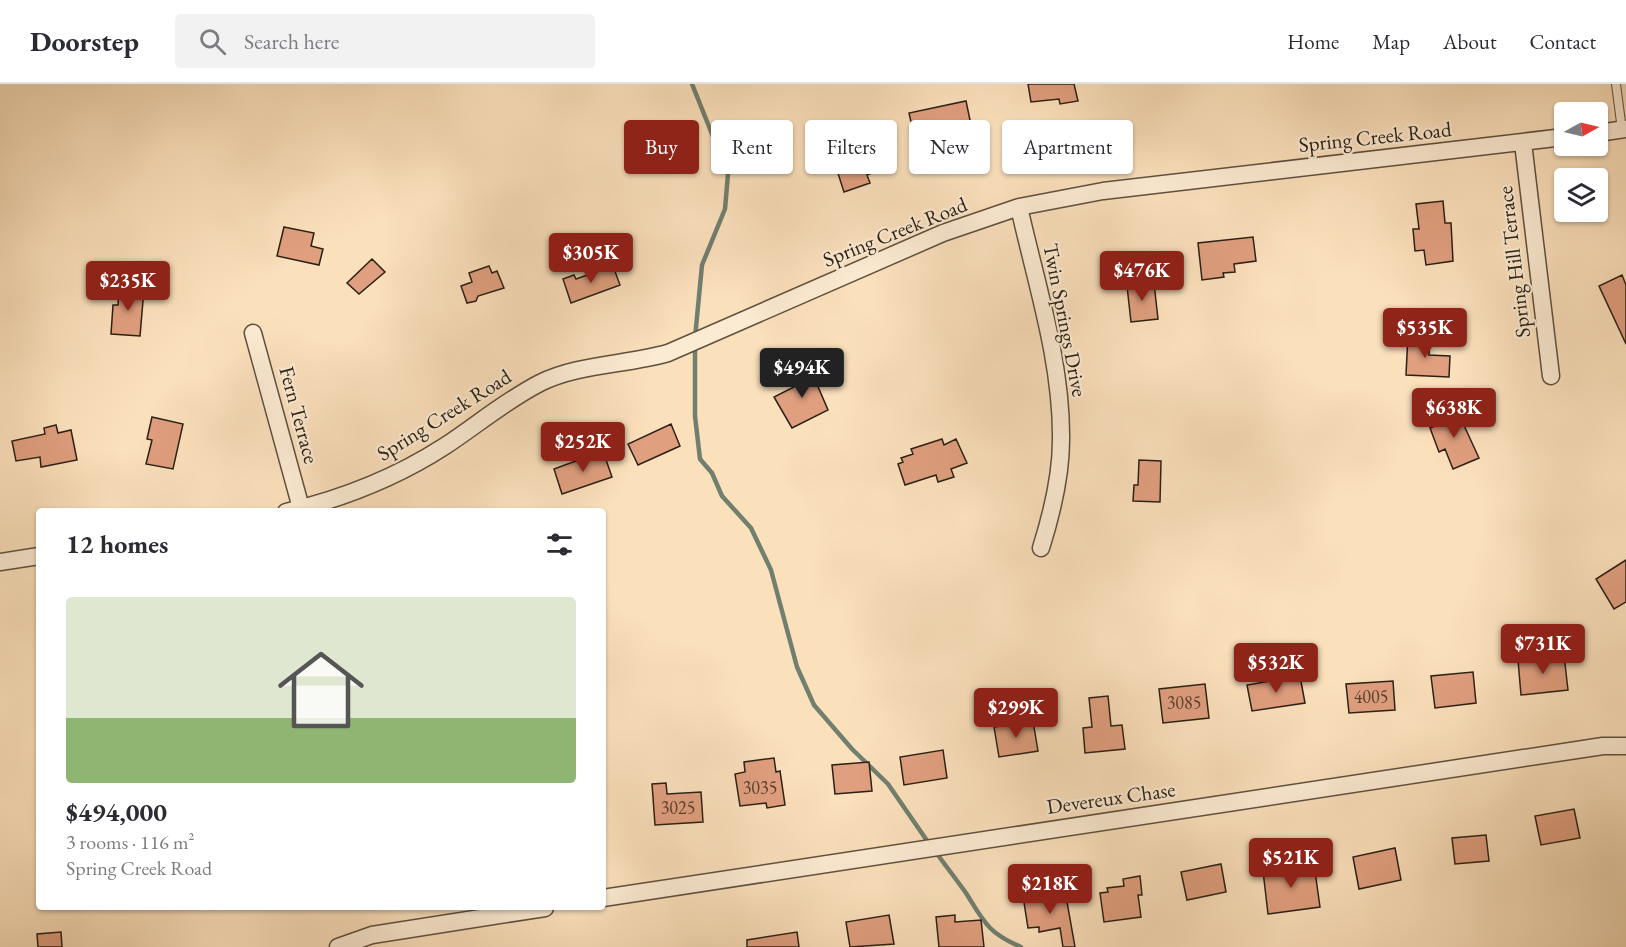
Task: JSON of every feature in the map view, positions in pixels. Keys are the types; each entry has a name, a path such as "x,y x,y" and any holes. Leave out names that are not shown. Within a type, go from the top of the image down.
{"street":[{"path":"1608,131 1624,129"},
{"name":"Spring Creek Road","path":"300,508 374,483 412,466 446,445 502,404 542,382 575,372 637,362 668,353 943,233 1019,207 1103,190 1554,138"},
{"name":"Spring Hill Terrace","path":"1523,143 1551,376"},
{"name":"Twin Springs Drive","path":"1019,207 1054,360 1060,407 1058,478 1041,548"},
{"name":"Fern Terrace","path":"253,333 294,508"},
{"path":"0,562 36,556"},
{"name":"Devereux Chase","path":"606,898 1602,746 1626,746"},
{"path":"338,947 372,935 532,910"}],"lane":[{"path":"1616,84 1624,129"}],"building":[{"path":"1028,84 1074,84 1078,101 1060,104 1059,99 1031,102"},
{"path":"966,101 970,120 911,120 909,113"},
{"path":"838,174 870,174 867,175 870,183 844,192"},
{"path":"1443,201 1445,223 1451,223 1453,261 1426,265 1424,250 1415,251 1413,229 1419,229 1416,204"},
{"path":"284,227 314,233 311,246 323,249 319,265 277,256"},
{"path":"1253,237 1256,261 1234,264 1235,272 1223,273 1224,277 1202,280 1198,243"},
{"path":"372,259 385,272 359,294 347,283"},
{"path":"489,266 492,273 497,271 504,288 478,296 476,301 467,303 461,286 472,282 469,273"},
{"path":"613,266 620,285 571,303 563,279 574,275 576,279"},
{"path":"1622,275 1626,285 1626,344 1599,286"},
{"path":"1154,283 1158,319 1131,322 1127,286"},
{"path":"119,287 144,289 140,336 111,334 113,305 118,305"},
{"path":"1408,334 1430,335 1429,355 1450,356 1449,377 1406,375"},
{"path":"810,368 828,410 792,428 774,397 794,387 789,376"},
{"path":"1456,408 1479,458 1453,469 1445,449 1439,452 1430,428 1437,425 1434,417"},
{"path":"152,417 183,424 173,469 146,464 152,440 147,439"},
{"path":"671,424 680,446 638,465 628,444"},
{"path":"56,425 58,433 71,430 77,460 41,467 40,457 16,461 12,441 45,434 44,428"},
{"path":"942,439 944,445 956,439 967,463 951,469 954,477 938,482 936,475 905,485 898,464 903,462 901,458 913,454 911,449"},
{"path":"603,451 612,477 562,494 554,469"},
{"path":"1139,460 1161,461 1160,502 1133,501 1134,485 1138,485"},
{"path":"1626,560 1626,602 1614,609 1596,579"},
{"path":"1564,655 1568,690 1521,695 1518,660"},
{"path":"1473,672 1476,703 1435,708 1431,676"},
{"path":"1300,676 1305,703 1252,711 1247,685"},
{"path":"1393,681 1395,710 1349,713 1346,684"},
{"path":"1205,684 1209,718 1163,723 1159,689"},
{"path":"1108,696 1111,726 1122,725 1125,749 1085,753 1083,728 1092,727 1089,698"},
{"path":"1033,721 1038,751 999,757 994,727"},
{"path":"943,750 947,778 904,785 900,757"},
{"path":"774,758 776,772 780,771 785,805 767,808 766,803 740,806 735,774 745,772 744,762"},
{"path":"869,762 872,791 835,794 832,765"},
{"path":"666,783 667,794 701,792 703,822 655,825 652,784"},
{"path":"1574,809 1580,838 1541,845 1535,816"},
{"path":"1486,835 1489,861 1455,864 1452,838"},
{"path":"1395,848 1401,880 1359,889 1353,857"},
{"path":"1221,864 1226,892 1187,900 1181,872"},
{"path":"1314,864 1320,907 1268,914 1263,871"},
{"path":"1140,876 1142,895 1138,895 1141,917 1104,922 1100,893 1108,892 1107,888 1124,886 1123,879"},
{"path":"1057,890 1058,897 1066,896 1075,947 1063,947 1060,928 1039,932 1039,927 1028,928 1023,896"},
{"path":"889,915 894,944 850,947 846,922"},
{"path":"955,915 955,922 981,920 984,947 939,947 936,917"},
{"path":"61,932 62,947 38,947 37,934"},
{"path":"797,932 799,947 747,947 747,940"}],"waterway":[{"path":"692,84 728,174 725,209 702,265 695,338"},
{"path":"695,346 695,416 700,459 712,473 722,496 751,528 771,570 797,667 814,705 852,749 888,784 930,845"},
{"path":"935,851 988,926 1001,937 1021,947"}]}
